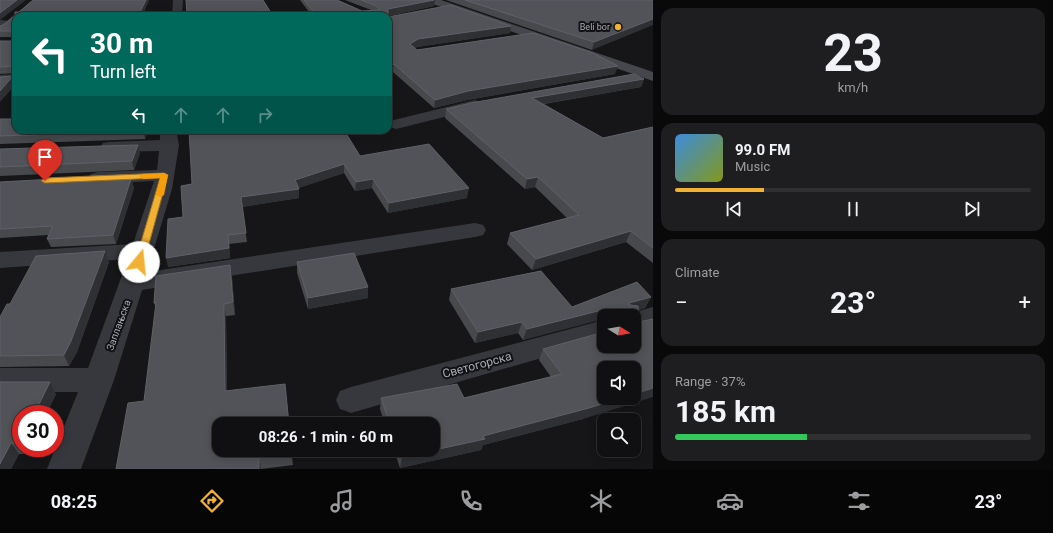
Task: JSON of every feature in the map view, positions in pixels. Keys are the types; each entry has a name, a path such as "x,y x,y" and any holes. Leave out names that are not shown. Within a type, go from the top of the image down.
{"street":[{"path":"177,12 178,0"},
{"path":"431,6 453,7 649,75"},
{"path":"507,38 530,34"},
{"path":"614,80 649,75"},
{"path":"0,79 12,78"},
{"path":"396,124 490,102"},
{"path":"92,147 169,137"},
{"name":"Заплањска","path":"64,469 99,380 133,283 164,175 169,137"},
{"path":"78,179 164,175"},
{"path":"133,283 475,230"},
{"path":"0,260 143,251"},
{"path":"641,320 653,317"},
{"name":"Светогорска","path":"351,400 597,332"},
{"path":"0,380 99,380"}],"building":[{"path":"0,0 17,0 0,13"},
{"path":"33,0 146,0 140,12 19,12"},
{"path":"186,0 263,0 270,12 187,12"},
{"path":"304,0 337,0 362,11 379,10 377,6 361,0 434,0 388,9 388,12 314,12"},
{"path":"465,0 653,0 653,19 594,42"},
{"path":"451,5 511,26 418,39 410,44 417,50 533,33 593,53 618,66 468,91 435,100 394,64 392,66 392,16"},
{"path":"12,18 12,31 0,31 0,26"},
{"path":"0,41 12,41 12,66 0,67"},
{"path":"634,74 644,79 532,98 603,138 653,127 653,248 631,231 536,259 510,233 579,215 538,177 527,179 446,109 471,103"},
{"path":"12,76 0,91 0,77"},
{"path":"0,119 12,119 12,134 57,134 0,136"},
{"path":"189,134 346,134 360,156 429,144 469,188 389,203 373,179 356,182 344,164 295,180 299,189 241,197 246,233 228,235 229,248 166,258 168,219 183,217 181,186 192,184"},
{"path":"138,145 132,161 0,167 0,149"},
{"path":"126,175 125,179 131,179 113,235 47,239 53,226 0,229 0,182"},
{"path":"105,251 71,341 64,355 0,356 0,317 7,304 10,304 36,256"},
{"path":"354,253 368,287 308,298 297,262"},
{"path":"230,265 233,302 224,304 225,391 285,384 288,417 212,417 212,457 259,457 259,469 116,469 128,403 144,401 156,303 154,303 156,276"},
{"path":"541,271 572,307 637,282 651,297 629,303 630,305 638,306 638,309 597,309 597,311 527,329 522,322 478,332 451,289"},
{"path":"653,319 653,388 641,392 641,361 597,361 597,405 599,405 483,436 485,439 440,449 440,417 388,417 381,398 457,384 464,398 562,374 543,349 597,334 597,353 641,353 641,322"},
{"path":"0,382 50,382 38,405 12,405 12,443 0,464"}],"slow traffic":[{"path":"143,176 164,175 160,195"}],"place":[{"name":"Beli bor","path":"618,27"}],"route":[{"path":"45,181 164,175 159,199 139,262"}]}
